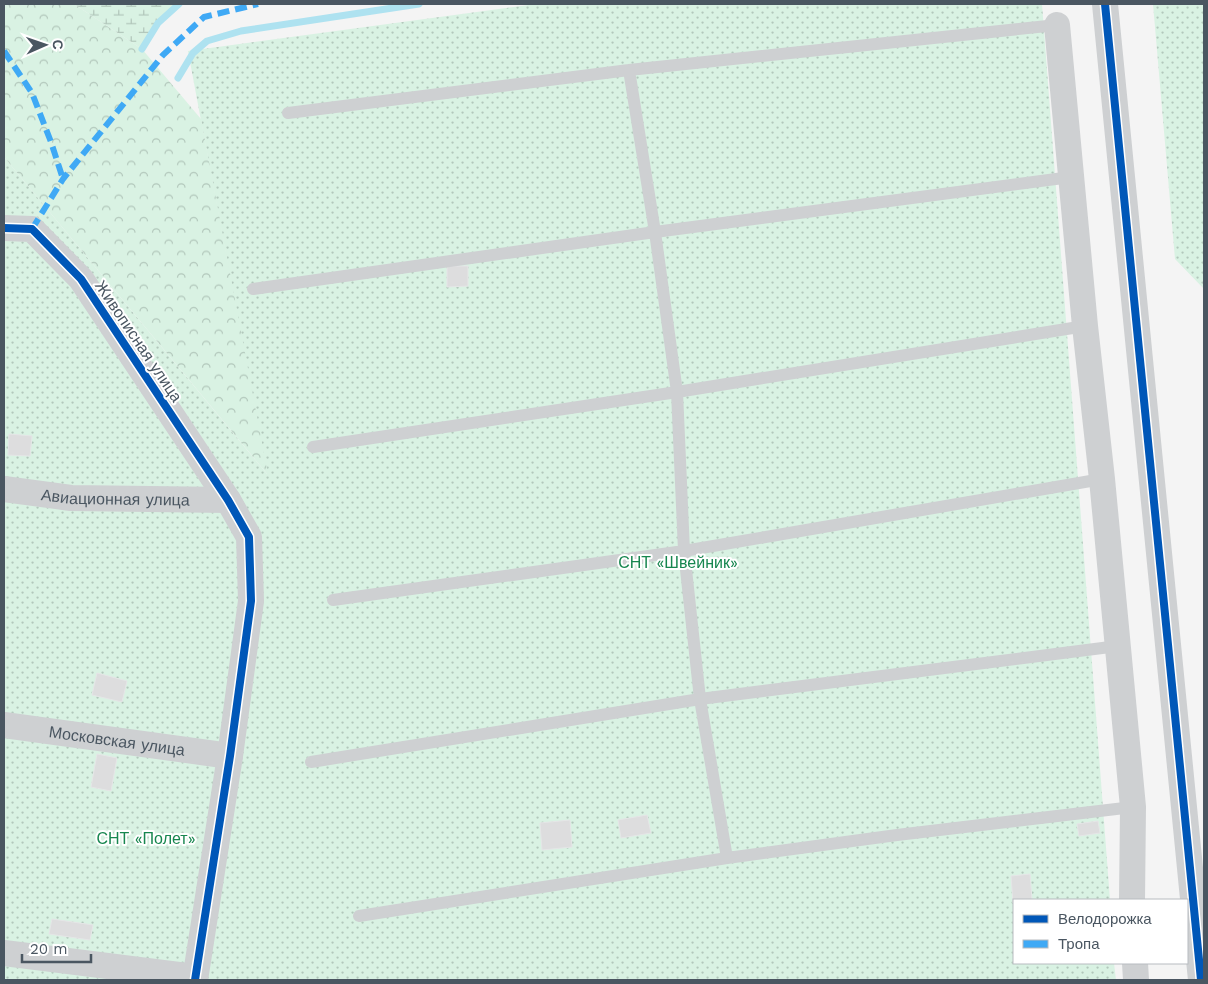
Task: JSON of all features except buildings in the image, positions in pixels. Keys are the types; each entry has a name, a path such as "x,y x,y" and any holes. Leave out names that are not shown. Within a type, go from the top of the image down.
{"street":[{"path":"1104,4 1201,980"},
{"path":"1057,25 1084,326 1102,479 1133,807 1132,899"},
{"name":"Живописная улица","path":"4,228 32,230 81,279 228,500 249,537 251,601 230,756 195,979"},
{"name":"Авиационная улица","path":"4,488 71,498 228,500"},
{"name":"Московская улица","path":"4,725 230,756"},
{"path":"4,953 195,979"},
{"path":"1135,964 1136,980"}],"lane":[{"path":"288,113 629,70 1057,25"},
{"path":"629,70 655,232 677,392 684,551 700,699 728,858"},
{"path":"253,289 655,232 1071,177"},
{"path":"313,447 677,392 1084,326"},
{"path":"333,600 684,551 1102,479"},
{"path":"310,762 700,699 1118,646"},
{"path":"359,916 728,858 897,835 1133,807"}],"green space":[{"path":"4,4 74,4 142,49 201,119 268,475 4,157"},
{"path":"74,4 179,4 158,23 142,49"},
{"name":"СНТ «Швейник»","path":"536,4 1042,4 1110,899 1013,899 1013,964 1114,964 1116,980 4,980 4,157 267,474 188,51"},
{"path":"1153,4 1204,4 1204,289 1175,259"}],"waterway":[{"path":"142,49 158,23 179,4"},
{"path":"178,78 193,53 207,41 241,31 419,4"}],"marked path":[{"path":"32,229 63,179 163,55 204,17 258,4"},
{"path":"4,51 32,93 63,179"}],"cycle path":[{"path":"1105,4 1201,980"},
{"path":"4,228 32,229 81,279 228,500 249,537 251,601 230,756 195,980"}],"park label":[{"name":"СНТ «Полет»","path":"146,838"}]}
